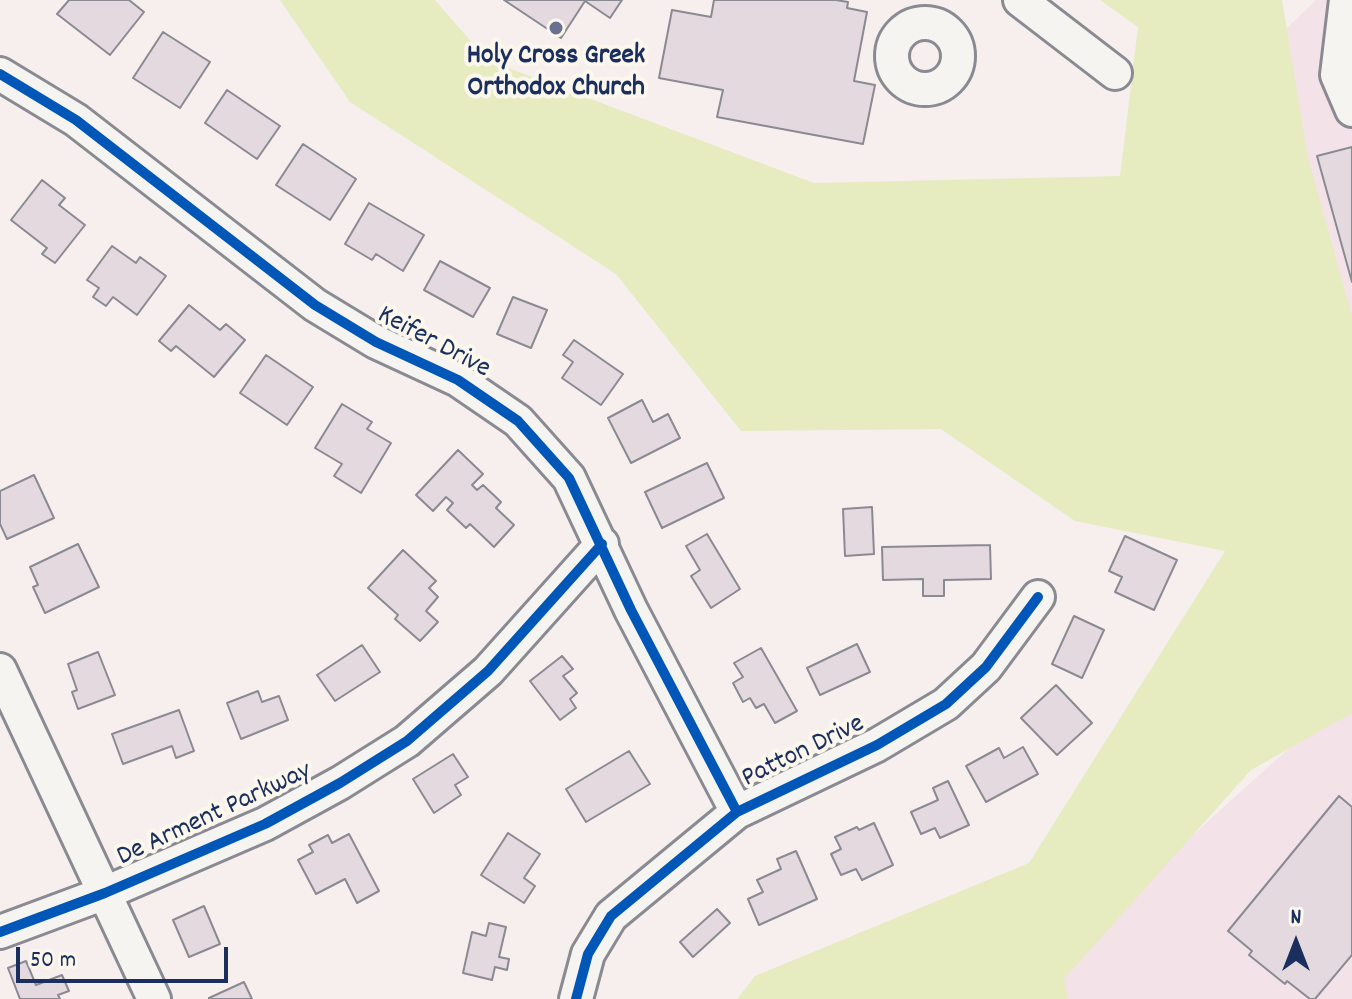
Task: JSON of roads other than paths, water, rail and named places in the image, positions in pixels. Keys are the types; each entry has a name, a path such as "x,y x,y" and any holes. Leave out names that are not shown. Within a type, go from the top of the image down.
{"street":[{"path":"1020,0 1115,73"},
{"path":"1346,0 1337,75 1352,110"},
{"name":"Keifer Drive","path":"0,74 76,120 315,305 376,342 458,380 518,421 569,478 631,610 737,812"},
{"name":"De Arment Parkway","path":"0,932 105,893 265,824 340,783 407,741 488,671 602,544"},
{"name":"Patton Drive","path":"576,999 588,954 611,916 737,812 877,745 946,704 986,667 1038,597"},
{"path":"0,670 154,999"}],"place":[{"name":"Holy Cross Greek Orthodox Church","path":"556,28"}]}
